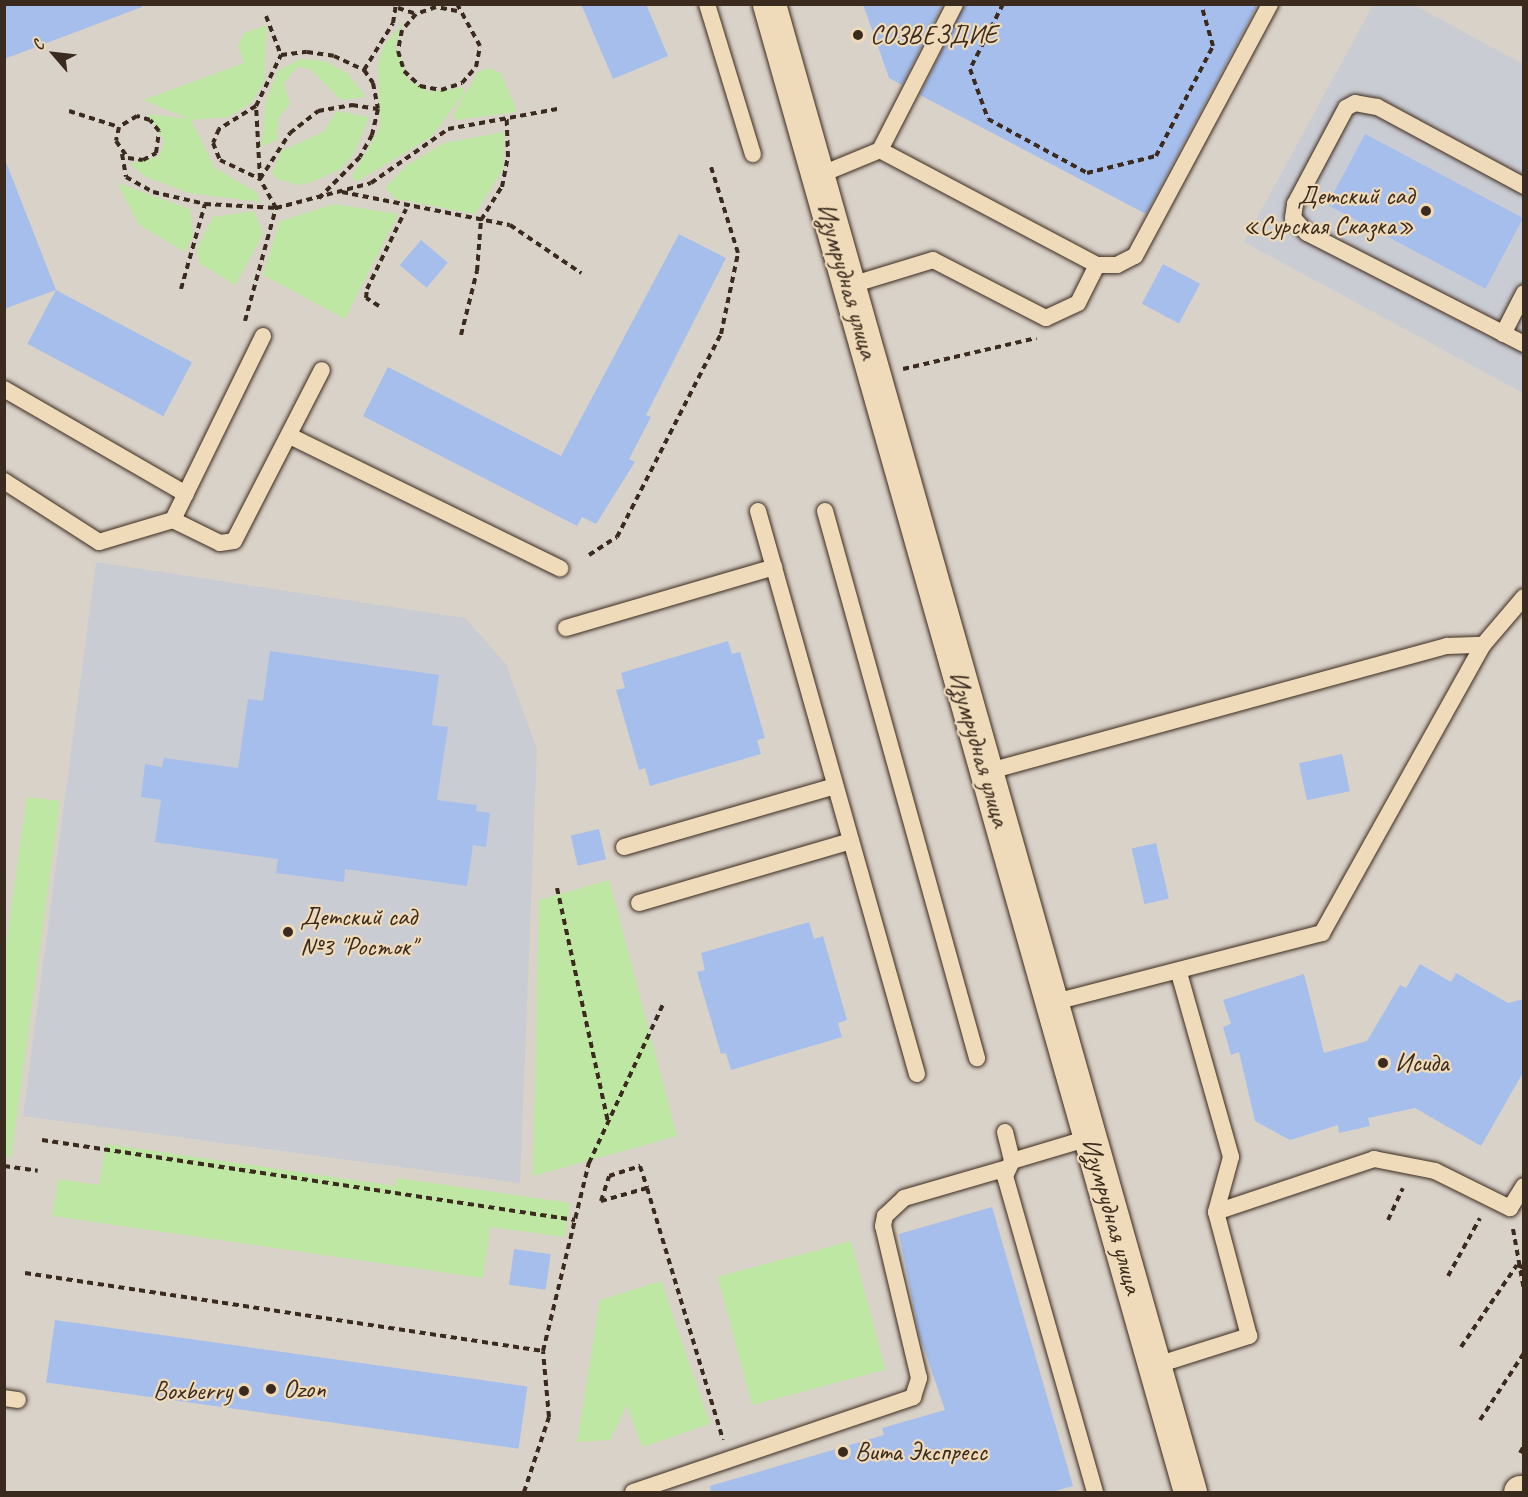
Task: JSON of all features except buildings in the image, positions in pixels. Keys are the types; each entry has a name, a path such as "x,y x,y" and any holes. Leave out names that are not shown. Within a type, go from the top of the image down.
{"street":[{"name":"Изумрудная улица","path":"769,4 1190,1492"}],"lane":[{"path":"707,4 753,154"},
{"path":"817,176 880,150 955,4"},
{"path":"880,150 1097,265 1117,265 1135,256 1270,4"},
{"path":"1524,186 1364,102 1346,108 1295,204 1293,218 1307,233 1524,344"},
{"path":"848,286 933,261 1046,318 1078,303 1097,265"},
{"path":"1503,333 1524,293"},
{"path":"173,520 263,336"},
{"path":"4,481 99,542 173,520 220,543 234,542 322,370"},
{"path":"4,389 186,494"},
{"path":"290,436 560,568"},
{"path":"758,511 917,1074"},
{"path":"825,511 977,1058"},
{"path":"566,628 774,567"},
{"path":"1051,1003 1179,973 1322,933 1483,645 1524,597"},
{"path":"986,772 1446,646 1483,645"},
{"path":"624,847 835,786"},
{"path":"639,903 851,841"},
{"path":"1154,1366 1249,1336 1216,1212 1231,1157 1179,973"},
{"path":"1005,1132 1009,1165 1095,1492"},
{"path":"633,1492 913,1397 919,1378 883,1226 885,1216 904,1198 1089,1138"},
{"path":"1216,1212 1374,1159 1435,1171 1517,1213 1524,1186"}],"path":[{"path":"457,4 457,11"},
{"path":"1003,4 970,69 988,119 1087,173 1156,156 1214,46 1201,4"},
{"path":"364,70 397,6 416,14"},
{"path":"436,7 457,11 473,25 480,46 476,67 462,83 441,90 420,86 404,71 398,51 402,30 416,14 436,7"},
{"path":"244,325 276,208 260,179 256,106 281,55 266,16"},
{"path":"281,55 316,53 364,70 373,83 378,109 360,157 318,199"},
{"path":"260,179 290,133 318,111 352,105 378,109"},
{"path":"256,106 219,129 213,143 220,160 260,179"},
{"path":"122,154 143,160 156,153 160,139 156,125 143,117 130,118 119,127 116,141 122,154 126,177 153,192 206,204 276,208 342,192 412,158 448,129 557,109"},
{"path":"69,111 119,127"},
{"path":"461,335 477,271 481,220 502,187 508,157 507,119"},
{"path":"589,555 617,537 721,334 738,253 711,166"},
{"path":"342,192 406,209 510,225 581,273"},
{"path":"181,289 206,204"},
{"path":"379,306 365,295 406,209"},
{"path":"896,370 1039,338 1046,318"},
{"path":"557,888 608,1121"},
{"path":"524,1492 549,1417 543,1351 589,1162 664,1002"},
{"path":"42,1140 575,1220"},
{"path":"4,1166 38,1171"},
{"path":"647,1188 601,1201 609,1176 640,1166 647,1188 722,1438"},
{"path":"1388,1220 1408,1176"},
{"path":"1517,1213 1517,1265 1524,1290"},
{"path":"1448,1276 1480,1217"},
{"path":"1517,1265 1524,1268"},
{"path":"1461,1347 1517,1265"},
{"path":"25,1273 543,1351"},
{"path":"1480,1420 1524,1353"},
{"path":"1520,1454 1524,1446"}],"shaded area":[{"path":"1373,5 1414,5 1523,64 1523,393 1244,242"},
{"name":"Детский сад №3 \"Росток\"","path":"96,562 465,618 506,664 537,749 520,1183 23,1116"}],"green space":[{"path":"404,22 395,45 409,81 430,92 464,87 464,94 431,137 356,182 352,176 380,128 378,62 384,45"},
{"path":"267,25 264,82 251,103 229,117 191,120 215,168 256,192 261,202 189,193 146,177 130,164 159,156 165,142 148,114 189,119 143,100 244,63 238,46 244,33"},
{"path":"300,59 325,61 347,73 366,97 341,100 310,69 297,67 284,83 290,104 278,119 277,140 261,147 266,101 278,71"},
{"path":"487,68 501,73 517,112 456,120 453,115 478,72"},
{"path":"337,111 369,117 353,155 340,169 312,182 299,185 277,179 272,173 281,151 323,132"},
{"path":"504,132 503,169 475,214 396,199 385,188 406,166 444,143"},
{"path":"117,183 190,209 193,236 185,252 139,225"},
{"path":"334,204 398,214 345,319 263,275 280,221"},
{"path":"254,211 263,234 235,285 199,263 197,248 213,217"},
{"path":"27,797 60,801 11,1157 4,1156 4,959"},
{"path":"609,880 677,1136 533,1176 539,900"},
{"path":"106,1144 395,1186 397,1178 570,1203 565,1237 490,1227 483,1278 52,1216 58,1179 99,1185"},
{"path":"851,1241 885,1369 752,1405 718,1277"},
{"path":"661,1281 710,1424 642,1447 627,1405 610,1440 577,1442 600,1300"}],"place":[{"name":"СОЗВЕЗДИЕ","path":"858,35"},
{"name":"Детский сад «Сурская Сказка»","path":"1426,211"},
{"name":"Детский сад №3 \"Росток\"","path":"288,932"},
{"name":"Исида","path":"1383,1063"},
{"name":"Ozon","path":"271,1389"},
{"name":"Boxberry","path":"244,1391"},
{"name":"Вита Экспресс","path":"843,1452"}]}
